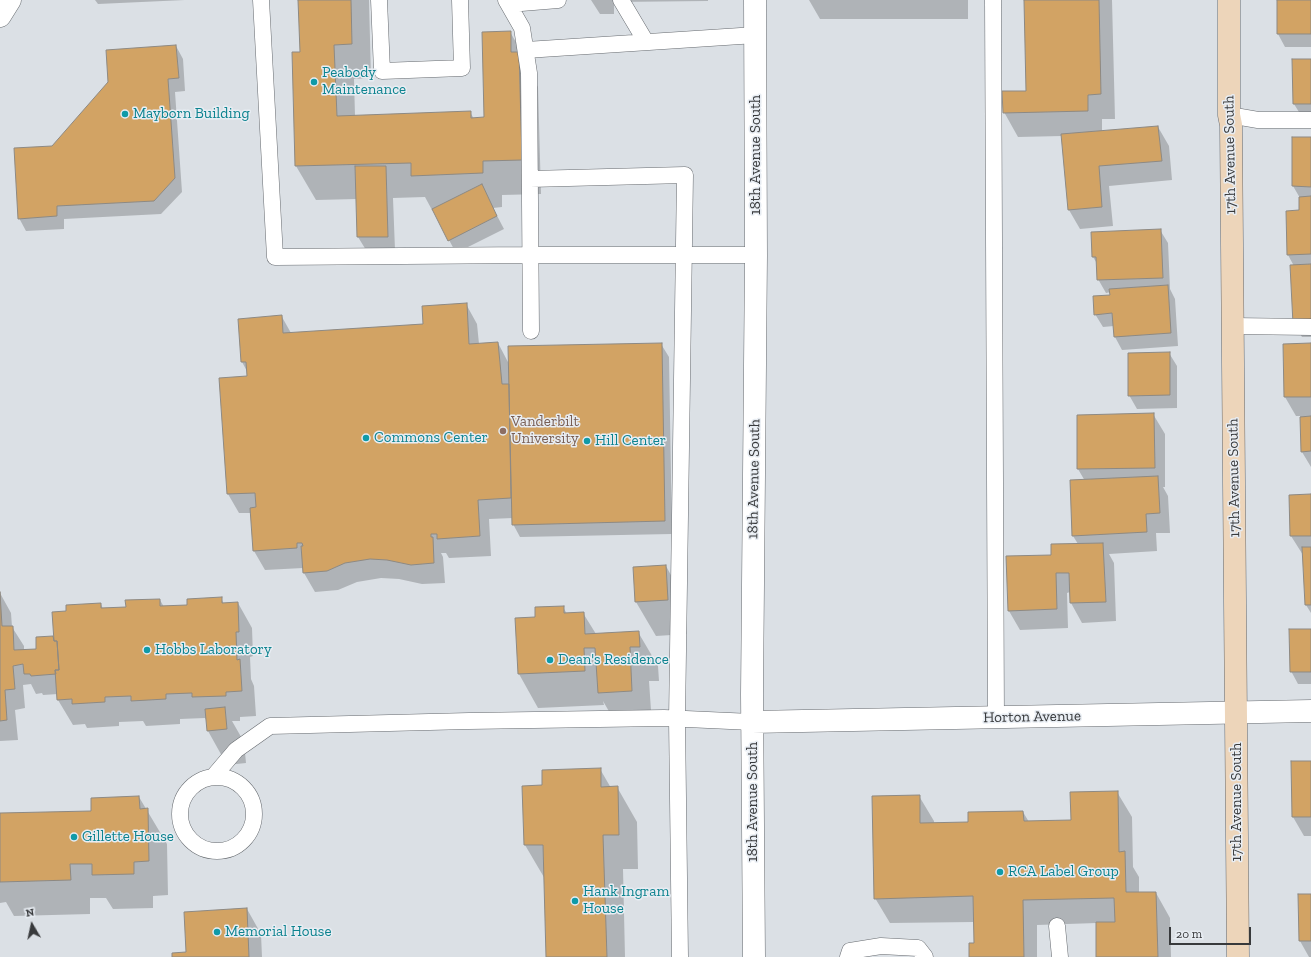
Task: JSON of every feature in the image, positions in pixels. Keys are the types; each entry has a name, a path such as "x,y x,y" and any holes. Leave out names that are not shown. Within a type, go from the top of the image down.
{"main road":[{"name":"17th Avenue South","path":"1229,0 1238,957"}],"street":[{"path":"0,16 10,0"},
{"name":"18th Avenue South","path":"754,957 752,722 756,255 755,0"},
{"name":"Horton Avenue","path":"752,722 1311,711"}],"lane":[{"path":"261,0 275,257 531,254 756,255"},
{"path":"379,0 382,71 462,68 460,0"},
{"path":"531,331 529,73 522,28 508,2 558,0"},
{"path":"621,0 646,42"},
{"path":"993,0 996,717"},
{"path":"526,50 756,35"},
{"path":"1229,115 1258,120 1311,120"},
{"path":"530,179 685,175 677,719 680,957"},
{"path":"1233,326 1311,327"},
{"path":"213,777 225,778 236,782 246,790 254,813 252,825 246,836 237,844 226,849 214,851 202,848 192,841 184,832 180,820 180,808 184,797 191,787 201,780 213,777 236,750 270,726 469,721 677,719 752,722"},
{"path":"1057,926 1060,957"},
{"path":"848,957 850,951 881,946 918,948 924,957"}],"building":[{"name":"Peabody Maintenance","path":"298,0 351,0 352,44 334,45 337,116 471,111 471,118 484,117 482,32 511,31 511,52 519,52 522,160 483,161 483,173 411,176 411,163 295,166 292,52 300,52"},
{"path":"1024,0 1099,0 1101,94 1088,95 1088,111 1003,113 1002,91 1026,91"},
{"path":"1277,0 1311,0 1311,34 1277,34"},
{"name":"Mayborn Building","path":"176,45 179,78 168,79 175,178 154,201 57,206 57,216 18,219 14,148 52,146 108,82 106,50"},
{"path":"1292,59 1311,59 1311,104 1293,104"},
{"path":"1158,126 1162,161 1099,166 1102,207 1068,210 1061,134"},
{"path":"1292,137 1311,137 1311,187 1292,186"},
{"path":"355,166 386,166 388,237 357,237"},
{"path":"482,184 497,216 448,241 432,209"},
{"path":"1311,196 1311,254 1287,255 1286,211 1299,210 1299,197"},
{"path":"1161,229 1163,278 1097,280 1096,257 1092,257 1091,232"},
{"path":"1311,264 1311,323 1293,324 1290,265"},
{"path":"1168,285 1171,333 1114,337 1112,313 1094,315 1093,296 1110,295 1109,289"},
{"name":"Commons Center","path":"467,303 469,344 498,342 502,384 509,384 511,498 478,500 480,536 437,539 437,534 431,534 431,537 433,537 434,563 411,565 387,560 370,559 345,563 327,571 303,573 302,543 297,543 297,548 253,551 250,508 256,507 255,493 227,494 219,378 247,376 246,362 241,362 238,319 282,315 283,333 423,324 422,306"},
{"name":"Hill Center","path":"662,343 665,521 512,525 508,346"},
{"path":"1311,343 1311,397 1284,397 1283,344"},
{"path":"1170,352 1170,395 1128,396 1128,353"},
{"path":"1154,413 1155,468 1077,469 1077,415"},
{"path":"1311,416 1311,451 1301,452 1300,417"},
{"path":"1158,476 1160,513 1146,514 1147,532 1072,536 1070,480"},
{"path":"1311,494 1311,536 1290,536 1289,495"},
{"path":"1103,543 1106,602 1070,603 1069,573 1056,573 1057,609 1008,611 1006,556 1051,555 1051,544"},
{"path":"1302,547 1311,547 1311,605 1305,605"},
{"path":"666,565 668,600 635,602 633,567"},
{"path":"0,592 2,626 13,626 14,650 36,649 36,637 53,636 54,641 57,641 59,670 55,670 56,674 31,676 30,674 24,674 23,664 13,666 15,689 5,690 7,720 0,721"},
{"name":"Hobbs Laboratory","path":"222,597 222,603 238,602 239,632 236,632 237,660 240,659 242,691 226,692 226,696 192,697 192,693 166,694 166,699 131,701 131,696 105,697 105,702 72,704 72,699 57,700 55,670 59,670 57,641 54,641 52,612 66,611 66,605 101,603 101,608 126,607 125,600 160,599 160,606 187,605 187,599"},
{"name":"Dean's Residence","path":"564,606 564,613 584,612 585,634 639,631 640,647 630,647 632,691 598,693 595,648 584,648 585,671 518,674 515,618 535,617 535,607"},
{"path":"1289,629 1311,629 1311,672 1290,672"},
{"path":"225,707 227,729 207,731 205,709"},
{"path":"1291,761 1311,761 1311,817 1292,817"},
{"name":"Hank Ingram House","path":"601,768 601,787 618,786 619,835 603,835 607,957 546,957 543,845 524,845 522,786 542,785 542,770"},
{"name":"RCA Label Group","path":"1118,791 1119,852 1125,851 1126,892 1156,892 1158,957 1096,957 1096,922 1115,922 1114,898 1023,900 1024,957 969,957 969,943 974,943 973,896 874,899 872,796 920,795 920,823 968,822 968,812 1023,811 1024,821 1071,820 1070,792"},
{"name":"Gillette House","path":"139,796 140,809 148,808 149,861 134,862 134,874 92,875 92,864 70,864 71,880 0,882 0,813 91,811 91,798"},
{"path":"1298,894 1311,894 1311,941 1299,941"},
{"name":"Memorial House","path":"247,908 249,957 172,957 172,953 186,952 184,912"}],"place":[{"name":"Peabody Maintenance","path":"314,82"},
{"name":"Mayborn Building","path":"125,114"},
{"name":"Vanderbilt University","path":"503,431"},
{"name":"Commons Center","path":"366,438"},
{"name":"Hill Center","path":"587,441"},
{"name":"Hobbs Laboratory","path":"147,650"},
{"name":"Dean's Residence","path":"550,660"},
{"name":"Gillette House","path":"74,837"},
{"name":"RCA Label Group","path":"1000,872"},
{"name":"Hank Ingram House","path":"575,901"},
{"name":"Memorial House","path":"217,932"}]}
